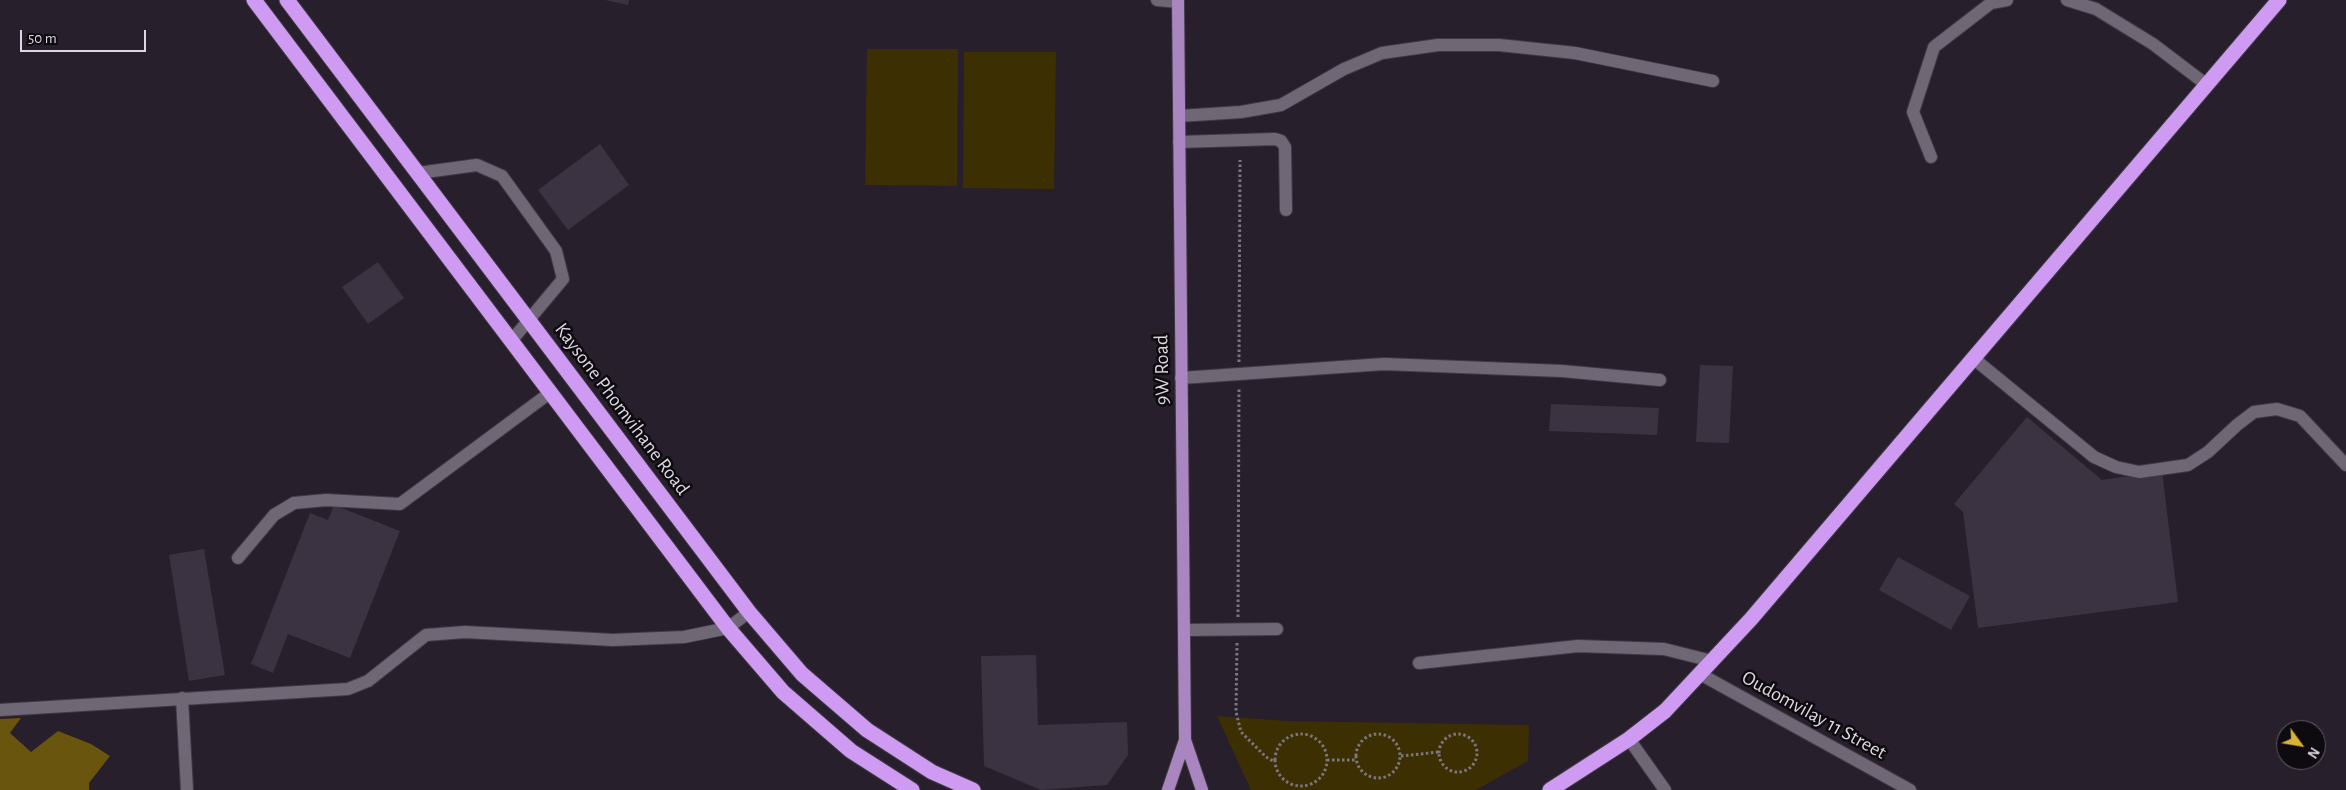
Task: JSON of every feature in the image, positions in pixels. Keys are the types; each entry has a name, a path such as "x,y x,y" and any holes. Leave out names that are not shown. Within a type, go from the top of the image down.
{"highway":[{"path":"254,0 728,628 784,692 851,751 912,790"},
{"name":"Kaysone Phomvihane Road","path":"288,0 749,612 802,674 867,730 932,772 973,790"},
{"path":"1550,790 1629,740 1665,711 1751,620 2278,0"}],"main road":[{"name":"9W Road","path":"1178,1 1185,740 1202,790"},
{"name":"9W Road","path":"1168,790 1185,740"}],"street":[{"path":"1157,0 1178,1"},
{"path":"1930,156 1912,112 1934,47 1991,3 2007,0"},
{"path":"2067,0 2096,9 2152,44 2206,85"},
{"path":"1179,116 1241,112 1281,105 1344,69 1382,53 1438,45 1499,45 1575,53 1712,81"},
{"path":"1179,142 1275,139 1281,141 1285,147 1286,210"},
{"path":"418,173 477,165 502,176 556,251 563,279 512,340"},
{"path":"1974,358 2094,457 2116,467 2139,472 2188,465 2208,452 2254,412 2277,409 2300,416 2346,465"},
{"path":"1181,378 1384,364 1562,371 1660,380"},
{"path":"238,558 274,515 294,503 326,500 400,504 551,392"},
{"path":"0,710 348,689 368,681 426,635 465,632 612,640 684,637 728,628 749,612"},
{"path":"1184,630 1277,629"},
{"path":"1419,663 1578,646 1664,649 1712,661"},
{"name":"Oudomvilay 11 Street","path":"1700,674 1910,790"},
{"path":"182,698 187,790"},
{"path":"1629,740 1665,790"}],"path":[{"path":"1240,160 1236,712 1241,732 1266,757 1275,762 1282,778 1298,786 1315,782 1326,768 1327,760 1322,745 1309,736 1301,734 1293,736 1280,745 1275,762"},
{"path":"1376,733 1391,736 1396,742 1401,756 1396,770 1384,778 1369,777 1358,767 1356,760 1358,745 1369,735 1376,733"},
{"path":"1459,734 1470,738 1474,743 1477,754 1472,767 1460,773 1447,770 1439,759 1438,752 1443,741 1459,734"},
{"path":"1401,756 1438,752"},
{"path":"1327,760 1356,760"}],"shaded area":[{"path":"867,49 958,49 957,186 865,185"},
{"path":"964,52 1056,52 1054,189 963,188"},
{"path":"1217,716 1288,721 1529,725 1528,761 1476,790 1251,790"},
{"path":"21,718 10,733 31,752 58,731 91,744 110,756 89,783 89,790 0,790 0,719"}],"building":[{"path":"605,0 629,0 628,5"},
{"path":"600,144 629,185 568,230 538,190"},
{"path":"378,262 404,298 368,324 342,287"},
{"path":"1700,365 1733,366 1729,443 1696,442"},
{"path":"1551,404 1659,408 1657,435 1549,431"},
{"path":"2027,417 2102,480 2162,471 2178,602 1978,628 1963,512 1954,504"},
{"path":"334,505 400,531 350,658 288,634 273,673 251,664 310,513 328,520"},
{"path":"204,549 225,675 189,681 169,555"},
{"path":"1898,557 1970,596 1951,630 1879,590"},
{"path":"1036,655 1038,725 1127,722 1128,755 1107,785 1041,790 984,766 981,656"}]}
